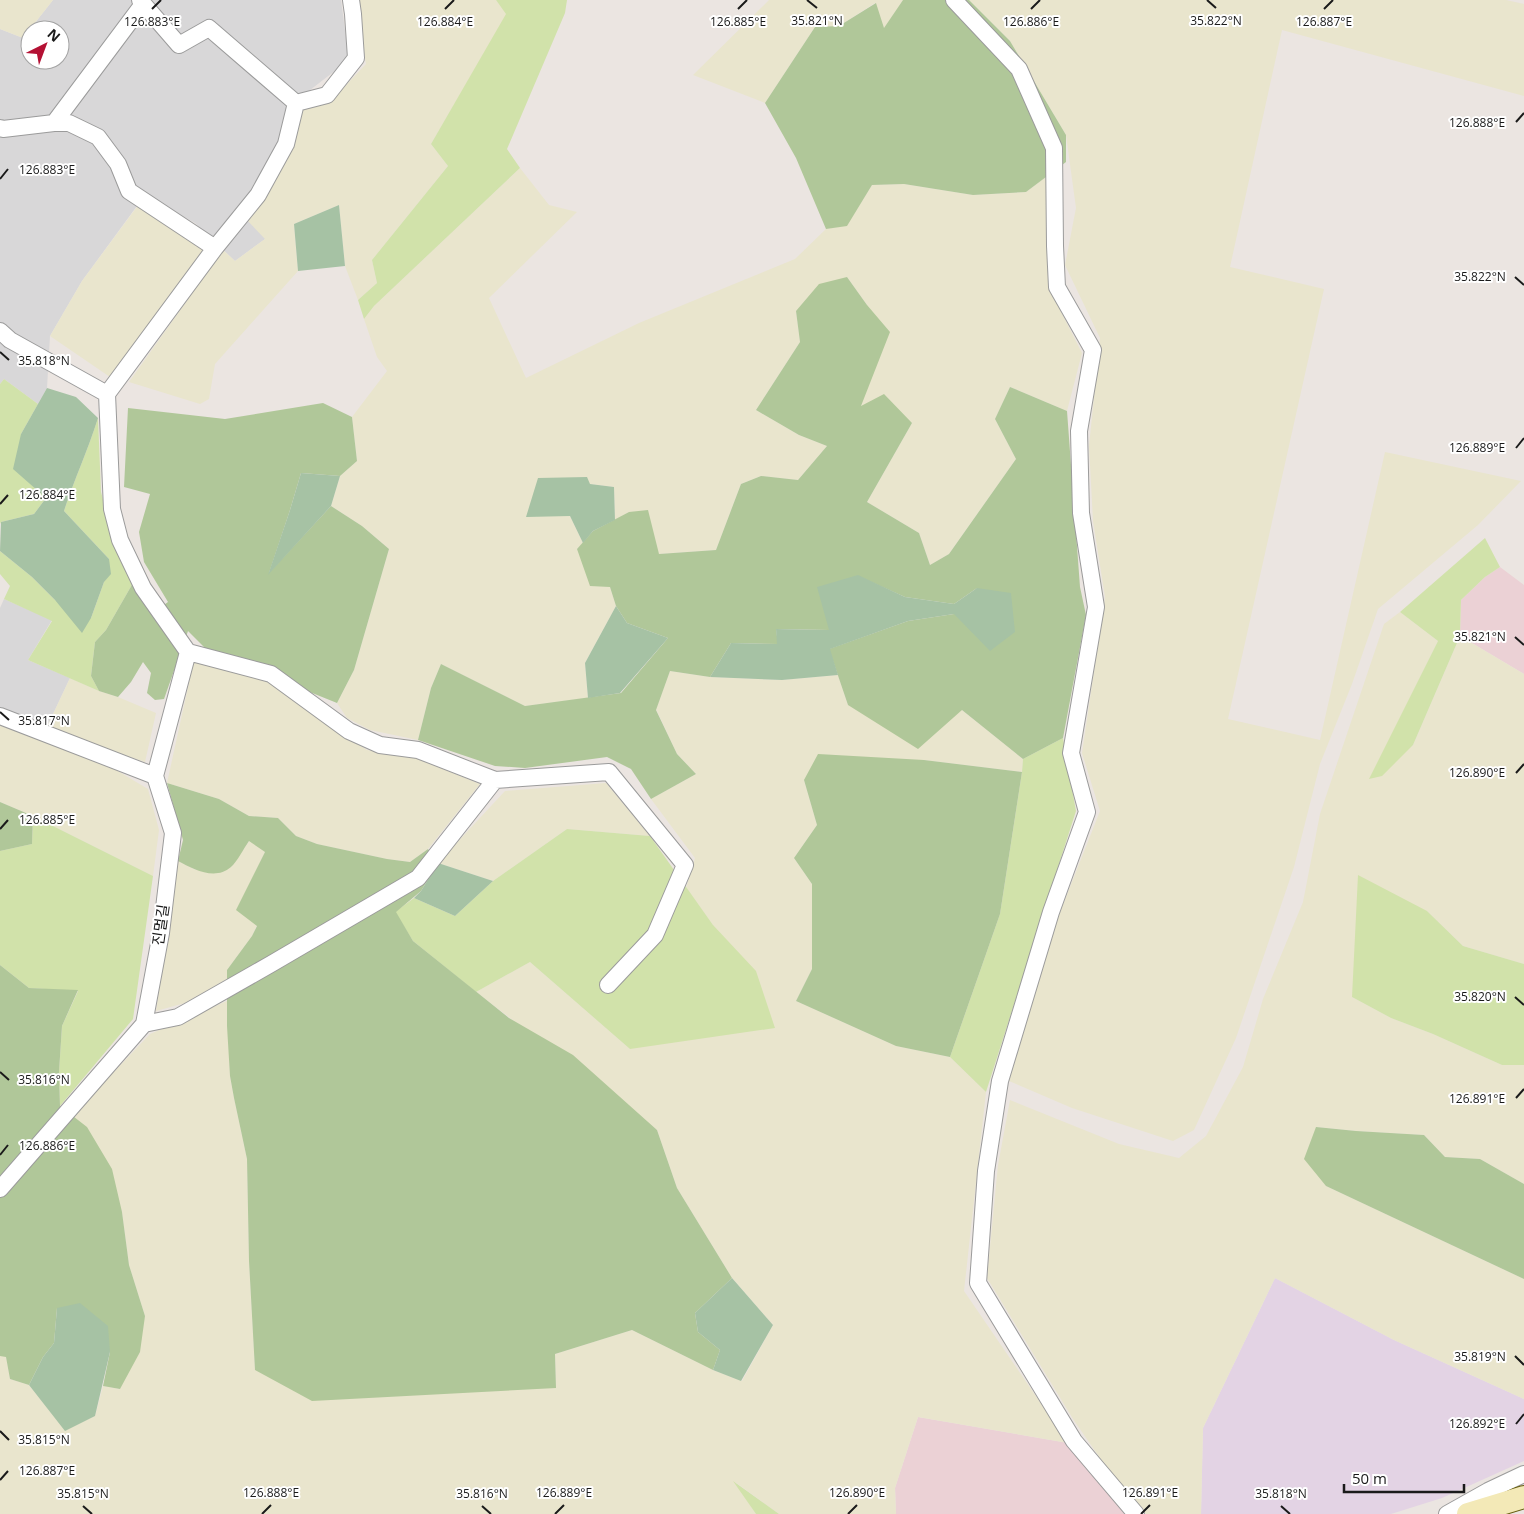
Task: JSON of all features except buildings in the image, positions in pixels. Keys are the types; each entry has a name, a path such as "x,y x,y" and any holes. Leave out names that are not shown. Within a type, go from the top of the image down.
{"main road":[{"path":"1468,1514 1524,1498"}],"street":[{"path":"296,103 327,95 356,58 353,14 350,0"},
{"path":"954,0 1019,69 1054,148 1057,287 1093,350 1079,432 1081,513 1096,606 1072,753 1088,812 1051,912 1000,1081 986,1171 978,1283 1074,1441 1136,1514"},
{"path":"54,123 141,2 180,45 209,28 296,103"},
{"path":"296,103 286,144 258,195 215,248 107,394 112,509 120,540 143,588 188,652 271,674 349,731 380,745 418,750 495,780 609,772 685,865 655,935 608,985"},
{"path":"1,130 54,123 70,123 98,137 118,164 130,191 215,248"},
{"path":"0,331 10,340 107,394"},
{"path":"0,716 155,776 188,652"},
{"name":"진멀길","path":"144,1024 161,933 173,833 155,776"},
{"path":"0,1189 144,1024 178,1017 418,878 495,780"},
{"path":"1447,1514 1488,1491 1524,1474"}],"shaded area":[{"path":"0,0 53,0 37,20 20,20 20,37 0,29"},
{"path":"53,0 341,0 349,60 288,107 265,239 235,261 195,223 145,195 82,281 50,336 47,388 38,404 4,379 0,384 0,29 20,37 20,70 70,70 70,20 37,20"},
{"path":"356,0 496,0 507,14 431,144 448,166 372,260 377,283 358,300 345,266 339,205 294,224 298,271 215,364 209,399 200,404 129,382 223,250 235,261 265,239 247,220 301,109 329,103 366,64"},
{"path":"769,0 903,0 884,29 875,3 839,26 815,27 765,103 693,75"},
{"path":"969,0 1506,0 1524,4 1524,96 1282,30 1230,267 1324,289 1228,719 1320,740 1385,452 1521,481 1478,525 1378,609 1352,684 1320,764 1294,867 1236,1038 1194,1130 1173,1141 1072,1108 1009,1081 1055,925 1100,811 1082,753 1105,597 1093,521 1089,446 1100,338 1065,265 1076,208 1066,135 1010,41"},
{"path":"520,168 549,205 577,212 489,298 526,378 639,323 795,259 826,229 847,225 872,185 904,184 973,195 1026,192 1046,177 1049,288 1082,353 1067,411 1010,387 995,419 1016,459 949,554 930,565 919,533 867,502 912,423 861,407 867,305 847,277 796,311 800,342 756,410 799,435 827,446 798,480 761,476 741,484 716,550 659,554 629,512 615,520 614,487 590,484 570,516 583,543 577,549 610,587 616,606 585,663 588,698 525,706 441,664 431,688 418,740 370,730 347,718 337,703 354,670 389,549 362,526 331,506 340,476 357,461 352,417 387,371 377,357 364,319 374,306"},
{"path":"139,204 205,250 110,377 50,336 82,281"},
{"path":"1500,567 1524,585 1524,674 1460,636 1461,600 1485,577"},
{"path":"4,599 52,620 28,660 70,678 46,729 0,709 0,608"},
{"path":"1400,612 1438,641 1370,779 1413,745 1460,636 1524,674 1524,964 1463,946 1427,911 1352,997 1391,1018 1433,1034 1502,1065 1524,1065 1524,1184 1480,1159 1445,1157 1424,1135 1316,1127 1326,1186 1524,1279 1524,1399 1394,1340 1275,1278 1203,1428 1201,1514 1146,1514 1102,1461 1073,1419 987,1278 998,1165 1010,1100 1119,1144 1179,1158 1206,1136 1243,1067 1263,999 1303,902 1320,814 1384,624"},
{"path":"194,660 268,679 303,707 367,750 413,757 480,784 428,849 410,862 317,844 296,836 278,818 249,816 219,799 167,783"},
{"path":"670,671 710,677 782,680 838,675 848,705 962,710 1023,759 1022,772 924,760 804,780 817,825 794,858 812,884 812,969 796,1001 896,1046 950,1057 986,1092 964,1291 1068,1443 918,1417 895,1488 896,1514 779,1514 735,1482 756,1514 0,1514 0,1356 6,1356 10,1379 29,1385 65,1430 95,1416 103,1386 120,1389 145,1316 129,1265 122,1212 72,1116 150,1034 227,1001 230,1076 247,1159 249,1261 255,1370 556,1388 555,1354 632,1330 713,1370 742,1381 773,1325 732,1278 677,1188 657,1130 476,992 530,962 630,1049 713,925 686,888 695,858 651,799 696,774 677,754 656,709"},
{"path":"70,678 156,713 145,762 46,729"},
{"path":"0,721 111,767 148,789 159,830 153,876 33,816 0,802"},
{"path":"606,783 650,836 567,829 493,881 438,863 505,791"},
{"path":"250,840 265,852 237,910 257,925 252,936 227,970 227,979 185,1003 156,1011 178,861 196,870 231,867"},
{"path":"1275,1278 1394,1340 1524,1399 1524,1461 1442,1498 1391,1514 1201,1514 1203,1428"},
{"path":"918,1417 1068,1443 1128,1514 896,1514 895,1488"}],"green space":[{"path":"496,0 567,0 565,13 507,149 520,168 374,306 364,319 358,300 377,283 372,260 448,166 431,144 506,14"},
{"path":"903,0 969,0 1010,41 1066,135 1066,162 1026,192 973,195 904,184 872,185 847,226 826,229 796,158 765,103 815,27 839,26 876,3 884,28"},
{"path":"339,205 345,266 298,271 294,224"},
{"path":"847,277 890,332 861,406 884,394 912,423 867,502 919,533 930,565 949,554 1016,459 995,419 1010,387 1067,411 1080,587 1086,615 1063,738 1023,759 962,710 918,749 848,705 829,649 908,621 954,614 977,588 954,604 905,597 858,576 829,630 776,629 778,644 731,643 710,677 670,671 656,710 677,754 696,774 651,799 631,769 607,757 525,768 495,766 418,740 431,688 441,664 525,706 621,693 668,638 627,623 616,606 610,587 590,586 577,549 593,531 629,512 648,510 659,554 716,550 741,484 761,476 798,480 827,446 799,435 756,410 800,342 796,311 819,284"},
{"path":"4,379 38,404 21,434 46,498 34,514 1,522 0,524 0,384"},
{"path":"47,388 76,397 98,418 64,511 109,559 111,574 104,582 91,618 82,633 55,600 32,577 0,551 1,522 34,514 46,498 13,469 21,434"},
{"path":"323,403 352,417 357,461 340,476 301,473 269,573 331,506 362,526 389,549 354,670 337,703 208,651 188,631 164,699 155,700 147,693 151,673 143,662 131,682 118,697 99,691 91,676 95,642 106,630 133,583 154,612 168,602 144,562 139,532 150,494 124,487 128,408 225,419"},
{"path":"98,418 101,492 115,544 133,583 106,630 95,642 91,676 99,691 28,660 52,621 4,599 10,586 0,574 0,551 32,577 55,600 91,618 104,582 109,559 64,511"},
{"path":"301,473 340,476 331,506 268,575 290,510"},
{"path":"587,477 590,484 614,487 615,520 593,531 583,543 570,516 526,517 538,478"},
{"path":"1485,538 1500,567 1485,577 1461,600 1460,636 1413,745 1382,776 1369,779 1438,641 1400,612"},
{"path":"858,575 905,597 954,604 977,588 1011,593 1015,632 990,651 954,614 908,621 830,649 838,675 782,680 710,677 731,643 777,644 776,629 829,630 817,587"},
{"path":"616,606 627,623 668,638 620,693 588,698 585,663"},
{"path":"1063,738 1076,811 986,1092 950,1057 1000,914 1023,759"},
{"path":"818,754 924,760 1022,772 1000,914 950,1057 896,1046 796,1001 812,969 812,884 794,858 817,825 804,780"},
{"path":"167,783 219,799 249,816 278,818 296,836 317,844 410,862 428,849 438,863 421,891 396,912 413,941 509,1018 573,1055 657,1130 677,1188 732,1278 695,1313 698,1332 720,1350 713,1370 632,1330 555,1354 556,1388 312,1401 255,1370 249,1261 247,1159 230,1076 227,1026 227,970 252,936 257,926 236,910 265,852 249,841 233,865 225,871 218,873 204,872 178,861 183,840"},
{"path":"0,802 33,816 32,844 0,851"},
{"path":"33,816 153,876 133,1019 60,1106 59,1072 62,1026 78,991 29,988 0,965 0,851 32,844"},
{"path":"567,829 650,836 713,925 756,971 775,1028 630,1049 530,962 476,992 413,941 395,912 414,898 455,916 493,881"},
{"path":"438,863 493,881 455,916 414,898 421,891"},
{"path":"1358,875 1427,911 1463,946 1524,964 1524,1065 1502,1065 1433,1034 1391,1018 1352,997"},
{"path":"0,965 29,988 78,990 62,1026 59,1072 60,1106 87,1127 112,1169 122,1212 129,1265 145,1316 140,1352 120,1389 103,1386 110,1352 57,1308 54,1343 43,1357 29,1385 10,1379 6,1357 0,1356"},
{"path":"1316,1127 1424,1135 1445,1157 1480,1159 1524,1184 1524,1279 1326,1186 1304,1159"},
{"path":"732,1278 773,1325 741,1381 713,1370 720,1350 698,1332 695,1313"},
{"path":"80,1303 108,1326 110,1352 95,1416 65,1431 29,1385 43,1357 54,1343 57,1308"},
{"path":"733,1481 779,1514 756,1514"}]}
